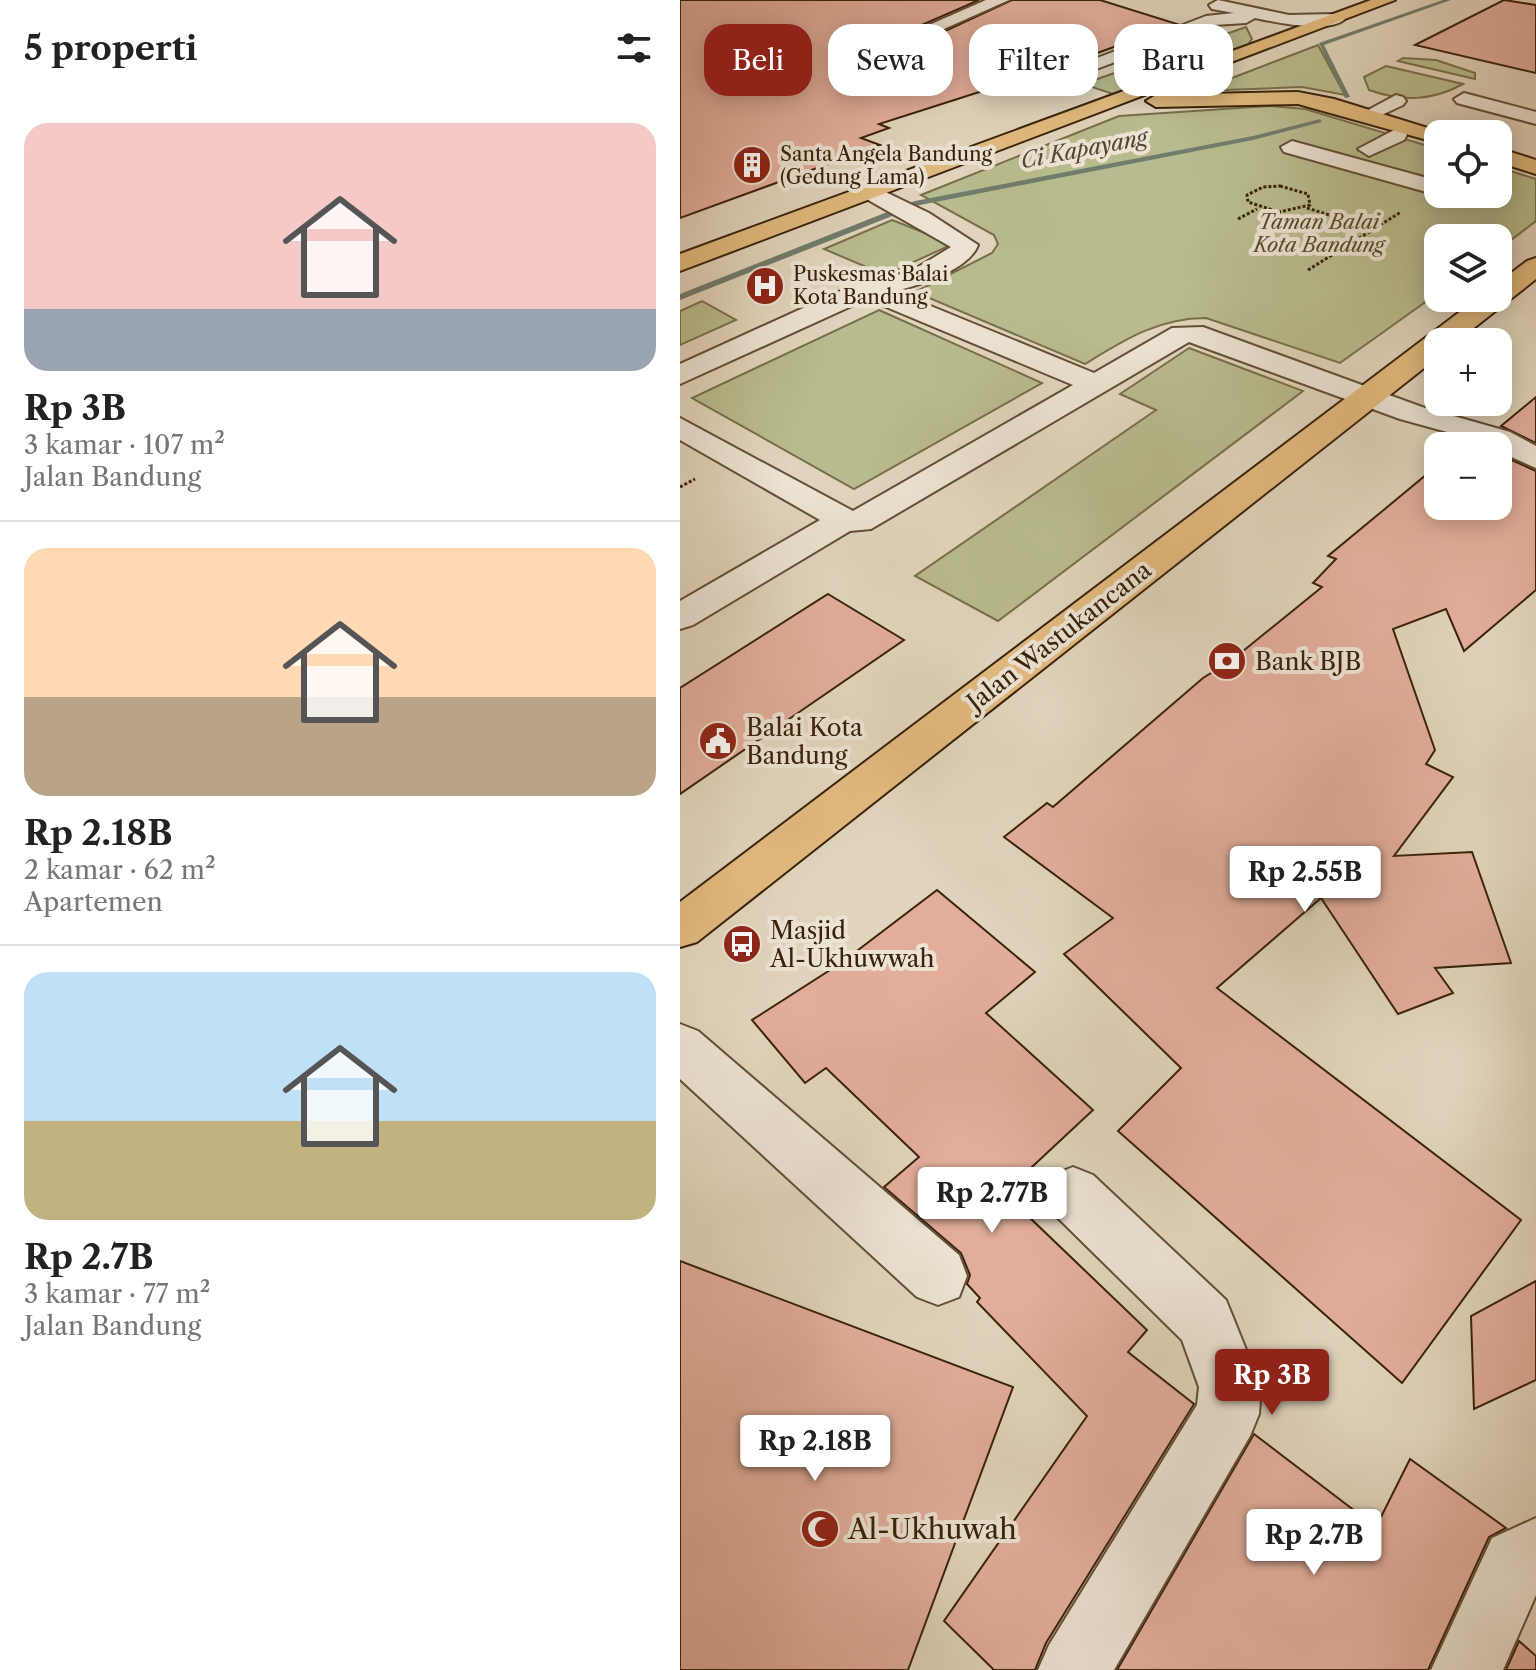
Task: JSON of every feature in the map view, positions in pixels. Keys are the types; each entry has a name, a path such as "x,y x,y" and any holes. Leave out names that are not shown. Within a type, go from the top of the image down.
{"main road":[{"path":"680,263 1387,0"},
{"path":"1118,102 1287,97 1362,113 1402,132 1424,135"},
{"path":"1512,159 1536,167"},
{"name":"Jalan Wastukancana","path":"1512,285 1536,266"},
{"name":"Jalan Wastukancana","path":"1457,328 1478,312"},
{"name":"Jalan Wastukancana","path":"680,928 1424,354"}],"street":[{"path":"943,24 1001,0"},
{"path":"1200,0 1306,21 1336,19"},
{"path":"1271,16 1317,0"},
{"path":"1228,7 1246,18 1265,37 1251,53"},
{"path":"1098,62 1212,20 1246,18"},
{"path":"1464,99 1536,118"},
{"path":"1362,113 1389,100"},
{"path":"1369,149 1402,132"},
{"path":"1312,133 1424,164"},
{"path":"1292,147 1424,184"},
{"path":"680,375 867,289 918,278 965,249 966,245 871,192"},
{"path":"867,289 1095,384"},
{"path":"680,427 844,520 859,522 877,515 1161,344 1193,333 1411,413 1499,439 1536,458"},
{"path":"680,617 844,520"},
{"path":"680,1047 938,1276"},
{"path":"1073,1194 1205,1321 1230,1387 1228,1414 1074,1670"},
{"path":"1467,1670 1516,1562 1536,1552"}],"path":[{"path":"1306,208 1312,201 1308,194 1271,186 1247,195 1248,202 1258,208 1283,212 1306,208 1374,229"},
{"path":"1308,270 1405,209 1405,204"},
{"path":"1238,219 1258,208"}],"green space":[{"path":"1246,27 1252,39 1246,47 1233,52 1233,32"},
{"path":"1318,45 1345,95 1302,87 1233,90 1233,78"},
{"path":"1403,58 1436,60 1475,73 1475,79 1398,61"},
{"path":"1386,66 1463,84 1440,94 1417,98 1394,97 1369,90 1364,77"},
{"path":"1114,73 1114,94 1098,89 1098,79"},
{"name":"Taman Balai Kota Bandung","path":"1269,106 1305,109 1424,145 1424,208 1512,208 1512,171 1536,179 1536,221 1512,239 1512,224 1424,224 1424,303 1340,363 1206,318 1157,326 1085,364 915,292 992,253 998,244 994,235 921,195 1119,116"},
{"path":"892,220 953,244 885,275 824,249"},
{"path":"702,301 736,320 680,345 680,311"},
{"path":"879,310 1042,383 854,489 692,398"},
{"path":"1189,348 1303,391 998,621 915,576 1156,410 1120,394"}],"building":[{"path":"680,0 979,0 924,24 828,24 828,96 953,96 953,27 1012,0 1100,0 1177,24 1114,24 1114,47 1098,53 1098,24 969,24 969,95 879,124 889,128 861,138 880,145 680,218"},
{"path":"1504,0 1536,5 1536,73 1415,45"},
{"path":"1536,397 1536,443 1501,426"},
{"path":"1512,460 1536,471 1536,590 1464,651 1446,609 1393,629 1435,750 1426,764 1453,777 1394,856 1472,852 1511,963 1435,968 1453,993 1398,1014 1321,898 1217,988 1521,1220 1402,1383 1118,1131 1181,1068 1064,954 1113,918 1004,837 1047,803 1053,807 1203,678 1232,660 1322,587 1313,583 1336,559 1328,556 1424,477 1424,520 1512,520"},
{"name":"Balai Kota Bandung","path":"828,594 904,640 680,794 680,688"},
{"path":"937,890 1035,972 986,1013 1093,1110 1004,1193 1147,1330 1128,1352 1194,1404 1046,1643 1035,1670 994,1670 944,1621 1087,1416 977,1302 980,1298 967,1284 970,1275 961,1253 884,1187 919,1157 826,1068 805,1083 752,1020 841,963"},
{"name":"Al-Ukhuwah","path":"680,1261 1013,1387 908,1670 680,1670"},
{"path":"1536,1281 1536,1380 1474,1409 1471,1316"},
{"path":"1254,1434 1376,1527 1410,1459 1506,1528 1489,1537 1428,1670 1117,1670"},
{"path":"1519,1641 1536,1656 1536,1670 1506,1670"}],"waterway":[{"name":"Ci Kapayang","path":"1347,97 1321,44 1448,0"},
{"name":"Ci Kapayang","path":"680,297 918,203 1253,138 1320,121"}],"place":[{"name":"Santa Angela Bandung (Gedung Lama)","path":"752,165"},
{"name":"Puskesmas Balai Kota Bandung","path":"765,286"},
{"name":"Bank BJB","path":"1227,661"},
{"name":"Balai Kota Bandung","path":"718,741"},
{"name":"Masjid Al-Ukhuwwah","path":"742,944"},
{"name":"Al-Ukhuwah","path":"820,1529"}]}
